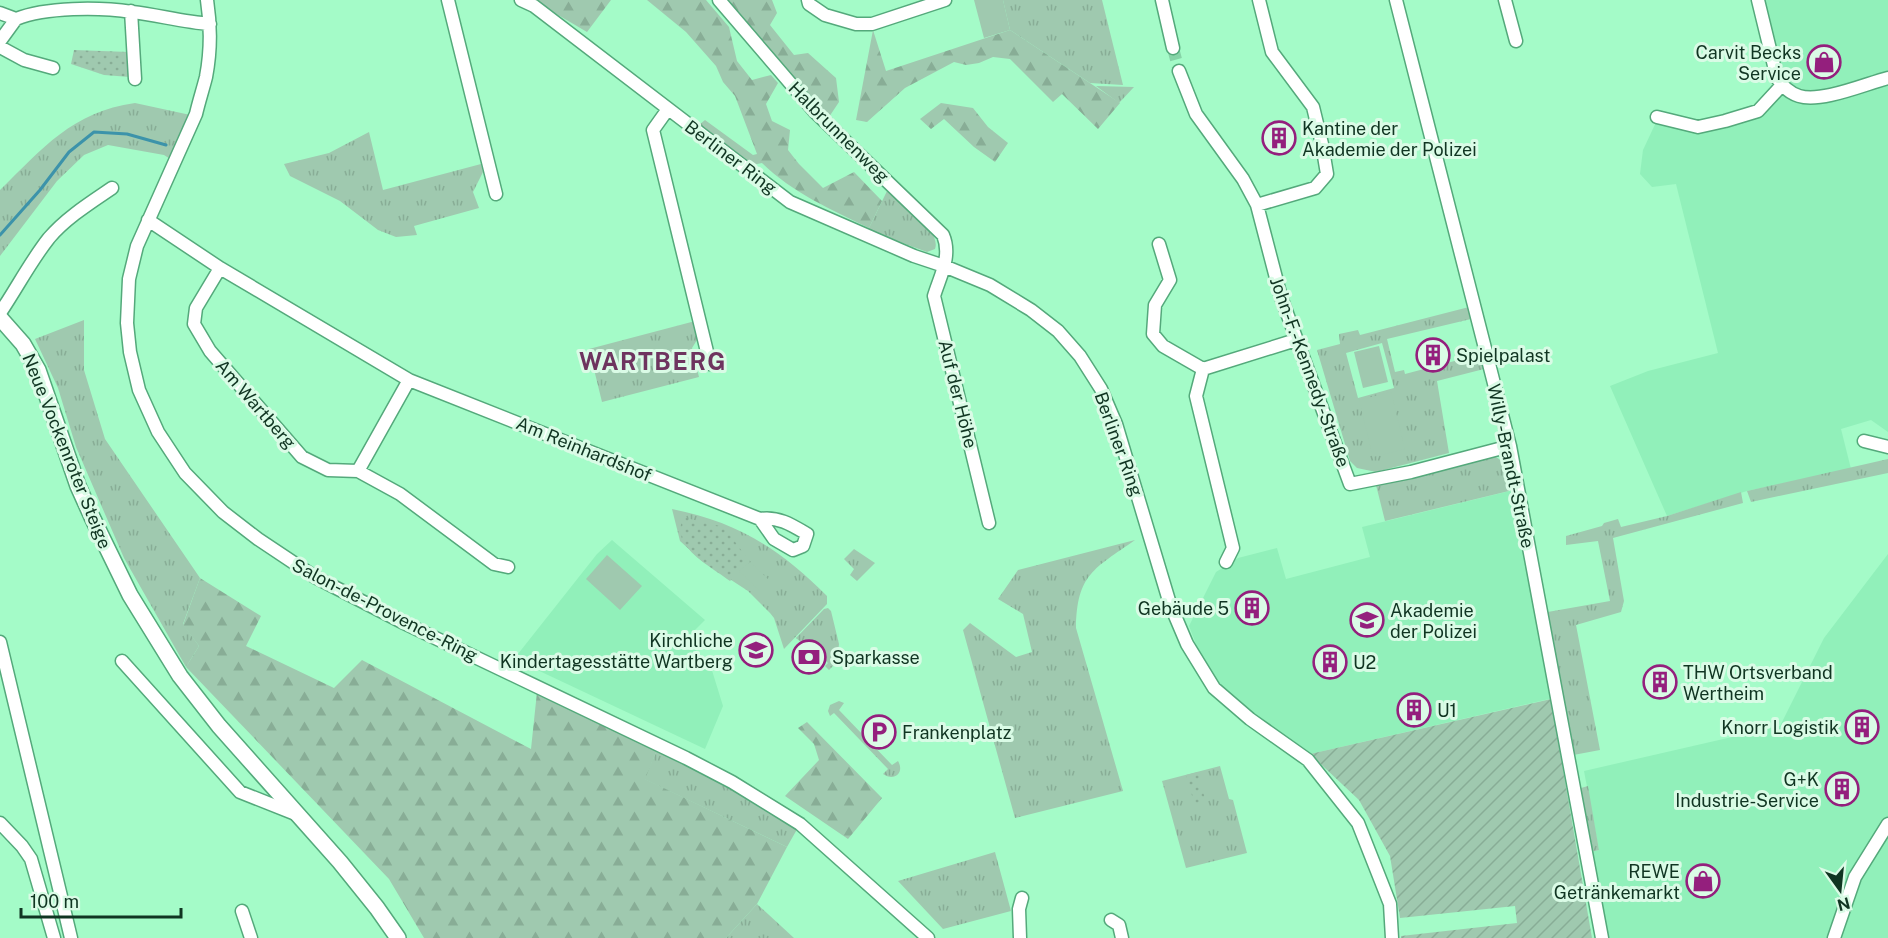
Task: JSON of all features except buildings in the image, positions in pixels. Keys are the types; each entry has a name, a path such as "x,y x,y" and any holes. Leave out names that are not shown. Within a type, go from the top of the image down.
{"main road":[{"name":"Neue Vockenroter Steige","path":"0,318 23,344 38,370 78,486 130,595 187,684 219,726 302,817 377,908 398,938"}],"street":[{"name":"Salon-de-Provence-Ring","path":"207,0 210,50 206,75 196,114 136,246 129,279 126,323 139,390 158,432 185,473 223,512 258,539 315,577 732,782 800,824 928,938"},
{"path":"448,0 496,194"},
{"name":"Berliner Ring","path":"521,0 534,6 790,202 1012,297 1058,331 1080,356 1101,389 1116,424 1170,604 1187,644 1214,688 1250,719 1308,760 1358,823 1390,904 1392,938"},
{"name":"Halbrunnenweg","path":"719,0 815,112 943,235 947,244 944,266"},
{"path":"808,0 825,15 856,24 872,24 945,0"},
{"path":"1162,0 1173,48"},
{"path":"1257,205 1316,188 1327,174 1313,107 1272,52 1259,0"},
{"name":"Willy-Brandt-Straße","path":"1396,0 1510,446 1602,938"},
{"path":"1505,0 1516,41"},
{"path":"1758,0 1777,78 1782,85 1800,96 1821,97 1888,78"},
{"path":"0,41 16,19 44,12 106,10 131,12 187,23 210,24"},
{"path":"131,12 135,79"},
{"path":"0,13 16,19"},
{"path":"0,47 24,60 53,68"},
{"name":"John-F.-Kennedy-Straße","path":"1179,71 1196,114 1243,179 1257,205 1281,297 1350,484 1394,476 1510,446"},
{"path":"1658,117 1698,128 1758,111 1782,85"},
{"name":"Berliner Ring","path":"668,108 653,130 710,364"},
{"path":"0,313 34,258 51,236 80,209 112,188"},
{"name":"Am Reinhardshof","path":"148,220 220,268 409,380 760,519"},
{"path":"1159,244 1170,280 1155,305 1154,334 1163,346 1203,369 1296,340"},
{"name":"Auf der Höhe","path":"944,266 934,296 989,523"},
{"name":"Am Wartberg","path":"220,268 196,308 194,324 210,351 302,457 328,470 358,471 400,494 494,564 508,567"},
{"path":"1203,369 1196,396 1233,548 1226,562"},
{"path":"358,471 409,380"},
{"path":"1864,441 1888,447"},
{"path":"0,642 71,936 54,938 31,860 22,846 0,823"},
{"name":"Neue Vockenroter Steige","path":"122,661 240,792 302,817"},
{"path":"1834,938 1855,877 1888,824"},
{"path":"1020,938 1018,909 1022,898"},
{"path":"242,911 251,938"},
{"path":"1111,920 1119,925 1122,938"}],"shaded area":[{"path":"1758,0 1888,0 1888,77 1800,96 1782,85"},
{"path":"1888,78 1888,432 1871,420 1841,429 1851,469 1747,491 1667,516 1610,386 1648,371 1718,353 1676,184 1652,187 1640,174 1643,150 1658,118 1699,129 1755,113 1782,86 1800,97"},
{"name":"Akademie der Polizei","path":"1518,489 1558,697 1310,754 1234,701 1205,668 1189,626 1216,572 1238,558 1277,548 1286,579 1370,557 1362,527"},
{"path":"612,540 705,620 685,640 710,664 723,706 705,749 514,659 597,554"},
{"path":"1888,554 1888,938 1602,938 1586,853 1599,850 1584,771 1780,726 1824,638"}],"green space":[{"path":"537,0 611,0 587,32 536,2"},
{"path":"647,0 706,0 729,27 737,61 752,80 771,75 778,83 766,104 772,121 790,130 788,150 799,164 823,188 854,172 882,201 869,228 799,192 762,163 752,165 699,125 705,120 753,155 757,154 735,96 723,82 716,66 686,32"},
{"path":"726,0 772,0 777,13 770,25 794,55 808,53 836,78 839,102 829,117"},
{"path":"974,0 1003,0 1010,30 984,38"},
{"path":"1003,0 1102,0 1123,85 1090,83 1010,30"},
{"path":"873,30 886,71 1010,30 1120,103 1098,129 1062,94 1053,102 1010,59 993,57 966,65 954,62 905,88 867,122 856,120"},
{"path":"74,50 129,52 130,77 104,75 71,64"},
{"path":"1096,86 1134,87 1119,103"},
{"path":"135,103 195,116 175,162 164,155 108,145 84,155 57,181 0,256 0,190 45,146 76,123 93,114"},
{"path":"941,103 973,108 988,127 1008,143 995,162 974,147 944,119 931,129 920,119"},
{"path":"369,132 383,190 481,164 483,172 473,192 479,208 414,226 417,235 396,237 378,230 340,201 290,176 284,164 329,153"},
{"path":"887,191 927,225 936,242 935,249 927,252 868,230"},
{"path":"1469,307 1471,319 1387,339 1395,372 1404,370 1405,374 1481,354 1484,369 1437,381 1449,453 1376,472 1357,468 1350,461 1317,350 1340,344 1339,334 1358,330 1360,335","holes":["1382,343 1394,388 1358,398 1346,353"]},
{"path":"84,320 84,370 105,439 200,578 183,624 199,646 186,667 124,558 76,447 58,388 35,339"},
{"path":"699,320 702,332 692,348 699,377 602,402 589,349"},
{"path":"1379,346 1388,382 1363,388 1354,352"},
{"path":"1391,392 1405,449 1373,457 1359,400"},
{"path":"1492,456 1502,461 1504,465 1509,491 1385,521 1376,485"},
{"path":"1888,459 1888,473 1751,502 1747,491"},
{"path":"1741,492 1743,503 1613,538 1624,601 1621,612 1576,625 1600,750 1568,756 1542,613 1610,601 1598,541 1566,545 1566,536 1618,519 1621,527 1667,516"},
{"path":"672,509 717,521 775,551 827,596 827,604 784,649 774,618 770,613 748,591 702,561 680,541"},
{"path":"682,517 724,527 750,562 730,581 703,562 687,547 681,535"},
{"path":"1135,540 1090,575 1080,596 1076,628 1123,791 1015,818 963,630 970,623 1016,657 1032,652 1023,614 998,599 1018,570"},
{"path":"854,549 875,563 857,581 850,575 854,569 844,559"},
{"path":"607,555 642,586 620,610 586,579"},
{"path":"750,562 770,581 760,591 739,571"},
{"path":"200,578 261,616 246,646 334,688 362,660 531,749 537,692 657,750 645,779 787,847 757,904 726,938 424,938 389,879 186,667 199,646 183,625"},
{"path":"828,608 831,611 839,644 837,662 829,670 825,666 828,663 810,646 808,648 796,638 824,609"},
{"path":"1551,699 1592,938 1401,938 1401,936 1517,923 1515,906 1400,918 1390,856 1359,800 1310,754"},
{"path":"839,701 844,703 839,710 892,765 898,761 900,769 897,775 891,777 883,774 888,769 834,713 830,716 828,711 830,705"},
{"path":"807,722 882,798 848,839 785,796 819,760 814,744 798,728"},
{"path":"657,750 800,824 787,847 644,779"},
{"path":"1220,766 1229,799 1233,800 1247,853 1186,868 1162,781"},
{"path":"1198,772 1206,803 1195,806 1186,775"},
{"path":"1588,786 1599,850 1586,853 1574,790"},
{"path":"995,852 1011,911 943,929 898,881"},
{"path":"757,904 794,938 726,938"}],"waterway":[{"path":"0,235 40,190 69,152 94,132 127,134 166,145"}],"tunnel":[{"path":"1173,48 1179,71"}],"place":[{"name":"Carvit Becks Service","path":"1824,62"},
{"name":"Kantine der Akademie der Polizei","path":"1279,138"},
{"name":"Spielpalast","path":"1433,355"},
{"name":"Gebäude 5","path":"1252,608"},
{"name":"Akademie der Polizei","path":"1367,620"},
{"name":"Kirchliche Kindertagesstätte Wartberg","path":"756,650"},
{"name":"Sparkasse","path":"809,657"},
{"name":"U2","path":"1330,662"},
{"name":"THW Ortsverband Wertheim","path":"1660,682"},
{"name":"U1","path":"1414,710"},
{"name":"Knorr Logistik","path":"1862,727"},
{"name":"Frankenplatz","path":"879,732"},
{"name":"G+K Industrie-Service","path":"1842,789"},
{"name":"REWE Getränkemarkt","path":"1703,881"}],"district":[{"name":"WARTBERG","path":"653,361"}]}
